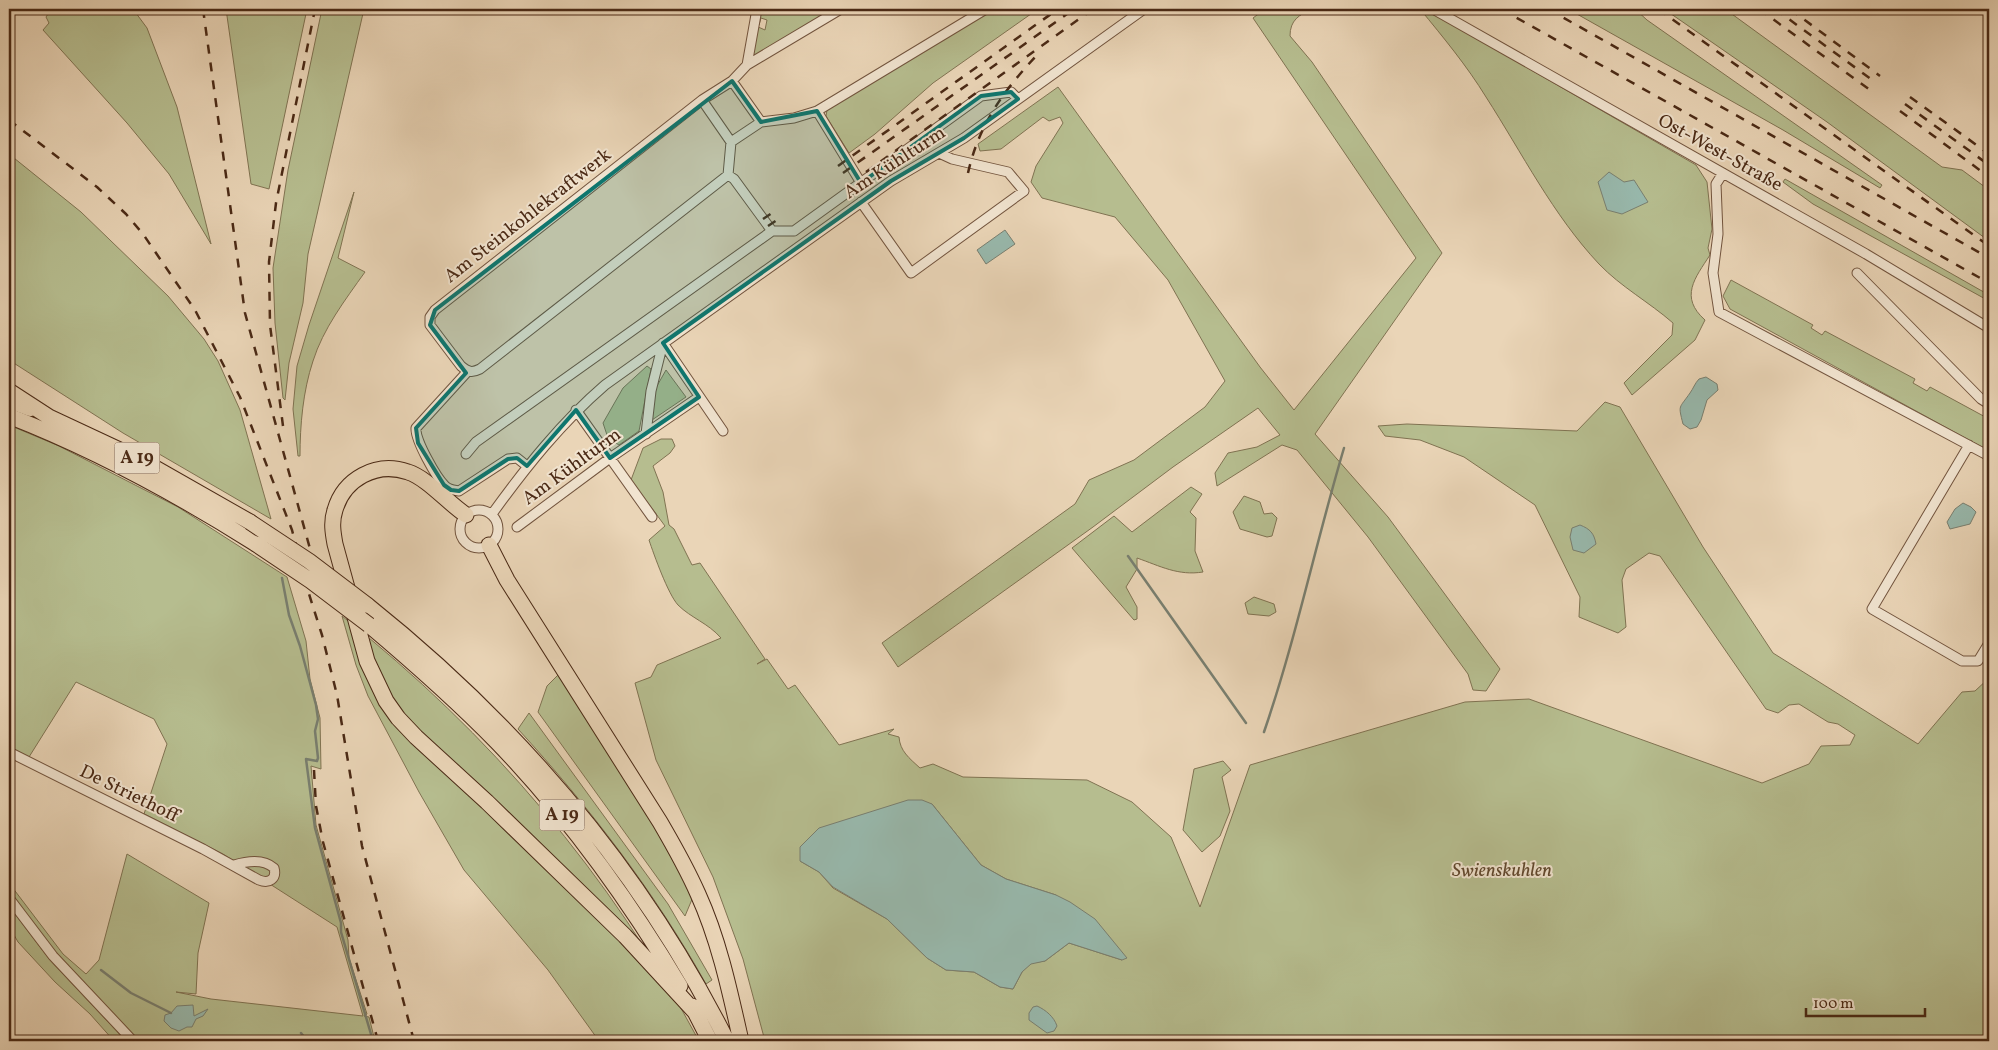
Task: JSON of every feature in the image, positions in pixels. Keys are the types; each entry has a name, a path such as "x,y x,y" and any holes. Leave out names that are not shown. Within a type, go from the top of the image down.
{"highway":[{"path":"9,391 49,417"},
{"path":"9,401 49,417"},
{"name":"A 19","path":"9,416 116,464 197,507 256,544 311,581 369,625 468,713 499,744 557,810 614,883 644,927 696,1013 710,1041"},
{"name":"A 19","path":"49,417 157,469 250,522 309,561 367,604 442,668 527,753 570,802 620,867 659,922 701,992 727,1041"},
{"path":"466,515 450,504 421,478 408,472 391,468 376,470 361,476 349,485 340,496 334,511 332,527 335,544 367,661 376,681 394,712 416,738 487,802 625,936 696,1013"},
{"path":"489,545 507,580 660,822 683,863 699,895 718,947 741,1041"}],"street":[{"path":"747,65 757,9"},
{"name":"Am Steinkohlekraftwerk","path":"468,371 461,366 430,325 430,317 435,310 702,100 732,81 747,65 841,9"},
{"path":"731,142 762,122 794,118 817,111 986,9"},
{"name":"Am Kühlturm","path":"646,434 651,390 662,344 891,181 971,133 1144,9"},
{"name":"Ost-West-Straße","path":"1432,9 1866,254 1989,328"},
{"path":"732,81 762,122"},
{"path":"466,454 476,442 772,232 794,231 981,96 1011,92 1018,99"},
{"path":"527,466 517,458 508,459 459,491 451,490 444,485 418,443 416,428 468,371 474,372 480,369 728,175 731,142 702,100"},
{"path":"817,111 861,184"},
{"path":"861,202 911,273 1024,191 1008,172 952,159 939,153"},
{"path":"1722,173 1716,184 1718,234 1713,273 1719,312 1989,456"},
{"path":"728,175 734,179 772,232"},
{"path":"1857,273 1981,399 1989,404"},
{"path":"492,514 527,466 576,410 605,385 662,344 722,430"},
{"name":"Am Kühlturm","path":"517,527 610,458 699,397"},
{"path":"576,410 652,517"},
{"path":"1969,445 1872,609 1962,661 1978,661 1989,643"},
{"path":"481,510 492,514 499,530 494,541 489,545 477,548 466,542 460,531 462,520 466,515 481,510"},
{"name":"De Striethoff","path":"9,752 234,865"},
{"path":"9,898 52,956 133,1041"}],"highlighted area":[{"path":"732,81 761,122 817,111 861,183 981,96 1011,92 1018,99 964,138 891,181 663,343 699,397 610,458 576,410 527,466 517,458 508,459 459,491 451,490 444,485 418,443 416,428 466,373 430,325 435,310"}],"green space":[{"path":"43,9 133,9 147,28 177,107 211,244 169,174 127,123 43,30 49,23 46,17 48,14"},
{"path":"226,9 307,9 269,189 251,184"},
{"path":"322,9 364,9 308,254 303,303 289,363 285,400 283,398 275,323 273,268 288,170"},
{"path":"760,9 837,9 756,58 752,56 756,26 765,30 767,20 761,18 759,25 757,24"},
{"path":"994,9 1038,9 933,83 875,134 849,153 826,116 827,110"},
{"path":"1265,9 1312,9 1296,19 1290,30 1290,36 1312,62 1442,253 1315,434 1388,517 1500,669 1486,691 1473,690 1468,674 1368,537 1297,450 1282,445 1217,486 1215,473 1228,453 1257,447 1280,435 1258,408 1173,467 898,667 882,643 1075,504 1089,480 1134,460 1205,407 1225,381 1168,280 1115,217 1042,198 1031,182 1036,166 1063,123 1060,117 1049,121 1043,117 1001,149 980,151 978,144 1058,87 1260,367 1294,410 1416,258 1253,18"},
{"path":"1420,9 1436,15 1696,165 1707,182 1712,229 1708,248 1710,255 1695,280 1691,295 1697,312 1705,320 1695,340 1632,395 1624,383 1672,335 1673,323 1608,272 1582,245 1539,183 1471,74"},
{"path":"1568,9 1635,9 1647,20 1882,185 1880,188 1783,130"},
{"path":"1664,9 1725,9 1942,167 1962,170 1989,190 1989,241 1827,122"},
{"path":"9,154 81,212 168,296 204,339 218,361 240,410 271,519 123,433 9,360"},
{"path":"1785,179 1989,295 1989,301 1813,204 1783,182"},
{"path":"354,192 338,258 365,272 335,315 317,349 304,396 300,456 298,456 293,409 297,366"},
{"path":"1731,280 1813,325 1811,328 1822,335 1825,331 1915,379 1913,383 1927,391 1930,387 1989,419 1989,451 1730,309 1723,296"},
{"path":"647,366 651,369 639,431 619,445 608,438 603,423 623,388"},
{"path":"666,370 686,397 652,420 653,393"},
{"name":"Swienskuhlen","path":"1605,402 1620,407 1703,547 1773,653 1918,744 1962,692 1975,691 1989,678 1989,1041 765,1041 743,959 713,877 656,760 635,683 651,677 657,665 721,638 711,628 688,614 678,605 662,574 649,540 665,526 631,480 643,448 661,439 672,439 675,446 670,453 653,466 663,492 669,525 674,529 692,565 700,563 765,659 757,664 767,659 788,689 795,685 839,745 894,729 888,734 899,737 903,750 920,768 933,764 963,777 1087,780 1132,802 1171,837 1200,907 1250,765 1465,702 1529,699 1762,783 1809,764 1821,746 1850,745 1855,735 1838,724 1828,722 1799,704 1789,705 1778,713 1766,709 1660,556 1649,553 1626,569 1622,580 1626,627 1618,633 1579,617 1580,597 1535,505 1464,457 1420,440 1385,436 1378,426 1407,424 1577,431","holes":["932,804 981,865 1006,879 1056,895 1122,960 1069,943 1045,961 1031,963 1022,972 1013,989 1000,987 974,972 946,970 927,958 887,919 833,888 819,872 800,861"]},
{"path":"9,425 59,446 178,507 287,577 306,641 310,679 320,718 321,769 311,766 316,825 348,940 349,958 367,1014 364,1016 369,1017 375,1041 139,1041 66,965 9,890 9,883 63,954 86,974 99,960 127,854 209,903 198,953 196,994 176,992 211,999 363,1016 337,927 223,854 144,814 167,744 154,719 76,682 29,757 9,750"},
{"path":"1191,487 1202,494 1190,512 1196,518 1195,551 1203,572 1185,573 1137,558 1137,569 1126,587 1137,607 1137,619 1134,620 1072,548 1114,516 1132,532"},
{"path":"1244,496 1260,502 1264,514 1272,513 1277,518 1272,536 1267,537 1240,529 1233,512"},
{"path":"1254,597 1274,604 1276,612 1269,616 1248,614 1245,603"},
{"path":"342,616 448,708 497,758 543,810 586,864 626,921 664,980 699,1041 599,1041 548,970 464,870 419,792 368,696 356,665"},
{"path":"560,673 650,819 693,897 685,916 538,712 547,686"},
{"path":"529,713 668,904 712,980 706,984 665,916 620,851 518,729"},
{"path":"1223,761 1231,770 1222,777 1230,811 1220,836 1202,852 1183,830 1194,769"},
{"path":"9,906 50,960 126,1041 114,1041 90,1014 55,982 18,942 9,926"}],"water":[{"path":"1609,172 1624,182 1634,180 1648,202 1622,214 1607,210 1598,182"},
{"path":"1005,230 1015,244 986,264 977,250"},
{"path":"1706,377 1717,384 1718,390 1707,400 1697,427 1690,429 1683,424 1680,407 1699,379"},
{"path":"1963,503 1976,512 1970,524 1950,529 1947,522 1955,509"},
{"path":"1580,525 1591,532 1596,544 1584,553 1573,550 1570,537 1572,528"},
{"path":"908,800 922,800 932,804 981,865 1006,879 1056,895 1095,919 1127,958 1122,960 1069,943 1045,961 1031,964 1022,972 1013,989 1000,987 974,972 946,970 927,958 887,919 833,887 819,872 800,861 800,847 819,828"},
{"path":"193,1005 194,1016 208,1009 203,1016 196,1019 192,1027 179,1031 171,1028 164,1021 165,1015 171,1013 177,1006"},
{"path":"1037,1006 1052,1017 1057,1026 1054,1031 1047,1033 1029,1020 1029,1013 1033,1007"}],"waterway":[{"path":"1264,732 1286,662 1344,448"},
{"path":"1128,556 1246,723"},
{"path":"282,578 289,615 300,646 318,719 315,731 318,758 317,761 306,759 315,828 341,923 341,932 373,1041"},
{"path":"101,970 131,993 171,1013"},
{"path":"301,1033 307,1041"}],"railway":[{"path":"203,9 245,313 320,585"},
{"path":"283,426 270,325 269,262 276,203 315,9"},
{"path":"838,166 1058,9"},
{"path":"843,173 1074,9"},
{"path":"866,172 1093,9"},
{"path":"1501,9 1989,283"},
{"path":"1548,9 1989,258"},
{"path":"1658,9 1989,246"},
{"path":"1759,9 1870,90"},
{"path":"1775,9 1875,82"},
{"path":"1790,9 1880,76"},
{"path":"968,173 979,139 994,110 1013,83 1036,56"},
{"path":"1910,97 1989,154"},
{"path":"1905,104 1989,165"},
{"path":"1900,111 1989,177"},
{"path":"9,120 97,187 126,214 143,234 195,310 240,397 292,530 322,635 337,695 362,846 414,1041"},
{"path":"763,219 772,213"},
{"path":"768,226 777,220"},
{"path":"314,770 316,806 323,842 378,1041"}]}
